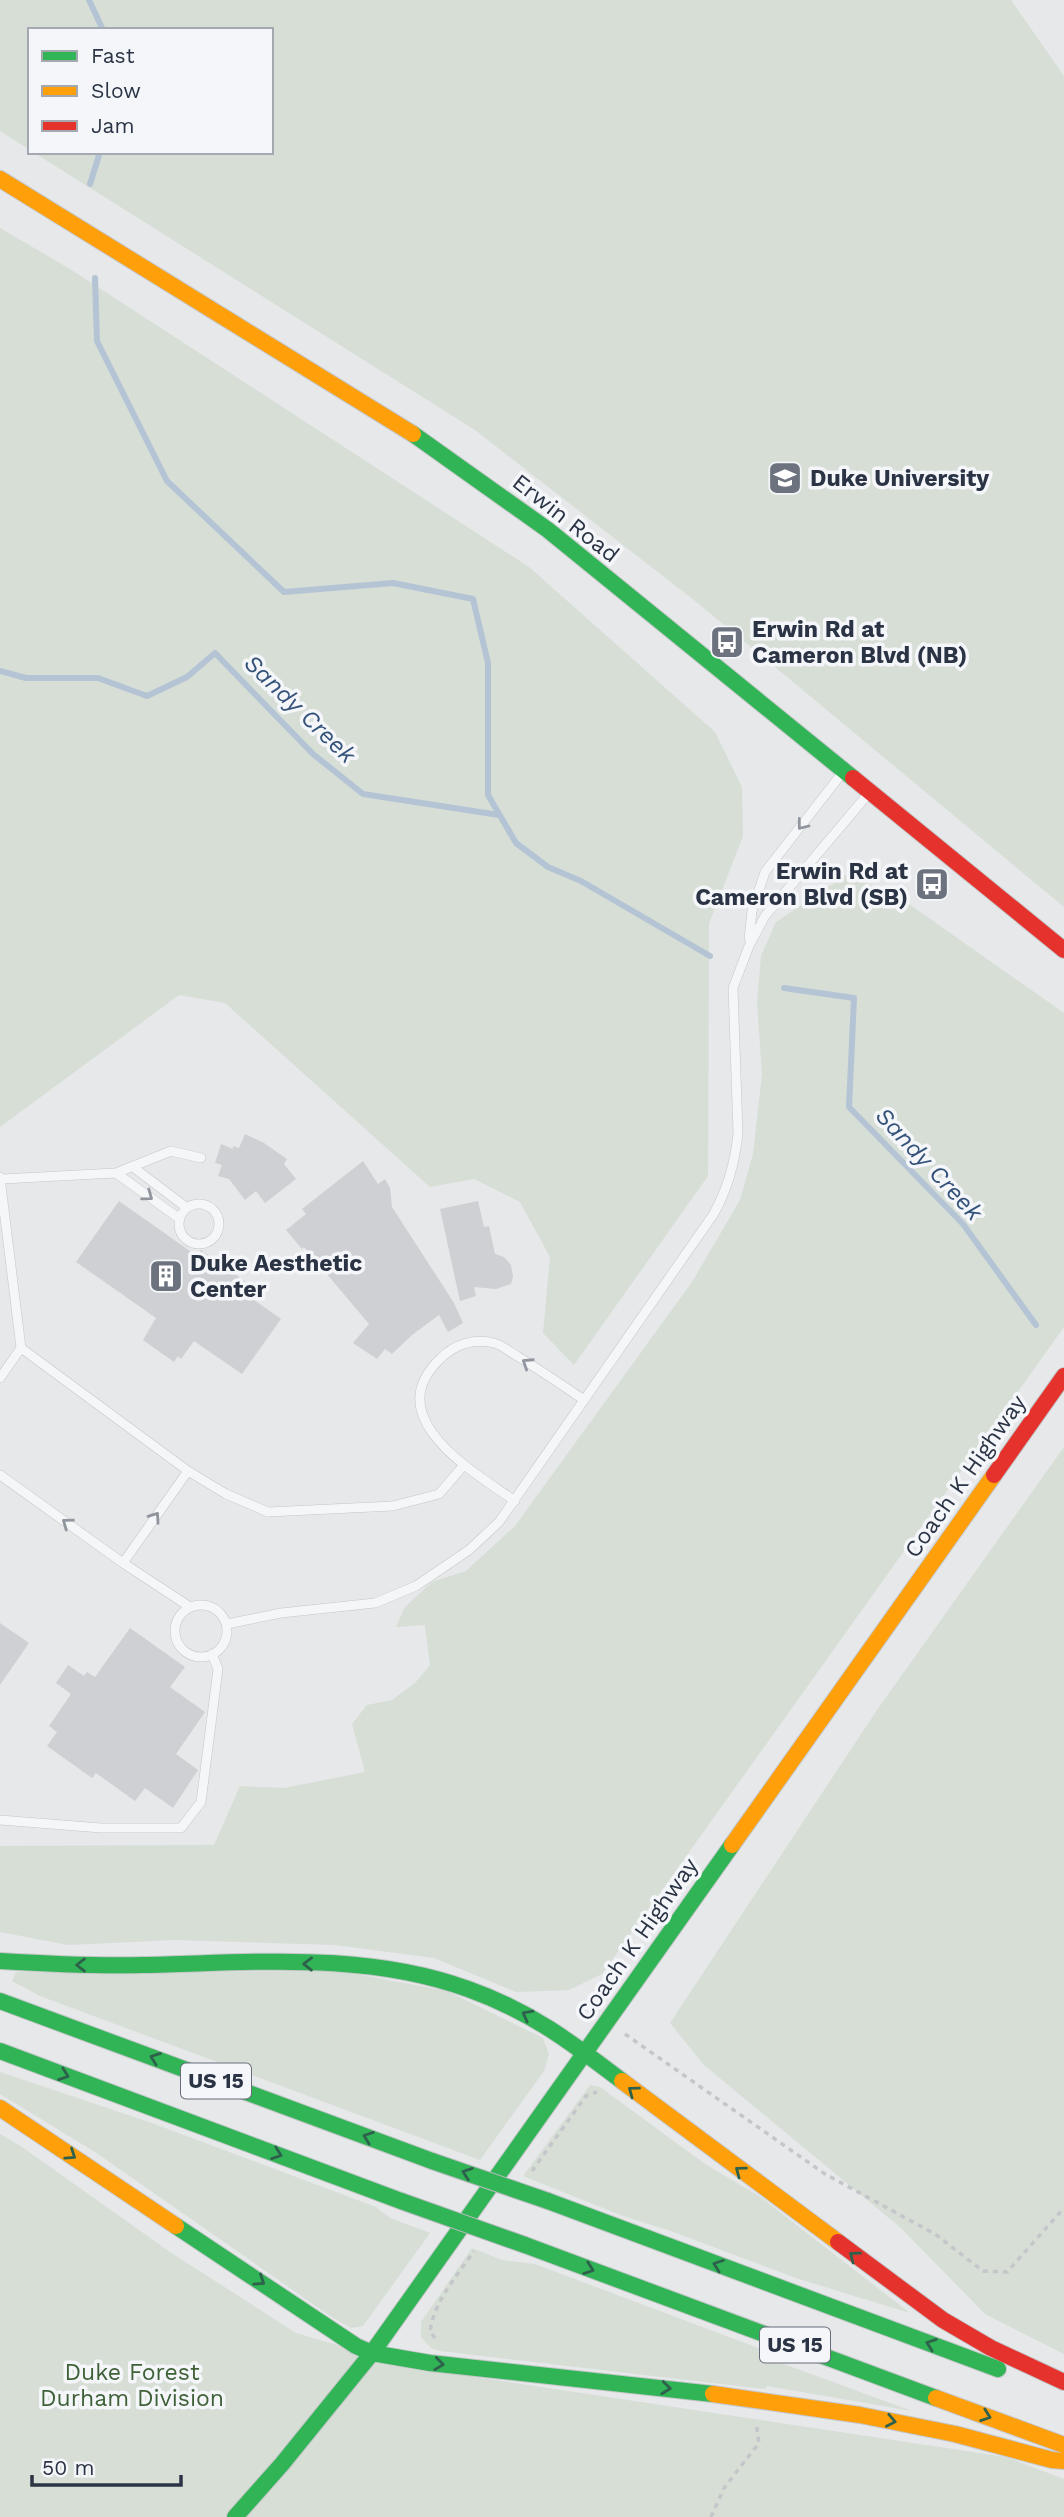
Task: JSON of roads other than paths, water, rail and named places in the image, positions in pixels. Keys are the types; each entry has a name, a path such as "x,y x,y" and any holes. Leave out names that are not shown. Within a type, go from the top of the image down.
{"main road":[{"name":"Erwin Road","path":"0,179 318,373 439,451 548,530 1064,950"},
{"name":"Coach K Highway","path":"235,2517 372,2353 1064,1376"},
{"path":"0,1961 74,1965 262,1963 380,1967 418,1975 491,1998 527,2015 584,2053 909,2297 991,2348 1064,2382"},
{"name":"US 15","path":"0,2001 1064,2393"},
{"name":"US 15","path":"0,2051 1064,2445"},
{"path":"0,2108 344,2338 372,2353 447,2365 708,2393 860,2415 943,2431 1064,2461"}],"lane":[{"path":"749,946 752,911 765,872 844,771"},
{"path":"227,1624 281,1613 375,1603 416,1586 469,1550 499,1522 725,1195 736,1153 738,1133 733,988 749,946 765,916 870,792"},
{"path":"0,1378 21,1349 1,1178 116,1173 172,1151 201,1158"},
{"path":"133,1167 187,1209"},
{"path":"116,1173 180,1220"},
{"path":"199,1204 215,1213 219,1225 214,1237 203,1244 190,1242 181,1232 180,1220 187,1209 199,1204"},
{"path":"515,1501 464,1465 438,1443 429,1431 420,1409 420,1399 432,1366 456,1347 475,1340 496,1343 584,1400"},
{"path":"21,1349 188,1471 226,1494 268,1512 393,1506 439,1494 464,1465"},
{"path":"123,1563 188,1471"},
{"path":"0,1475 190,1607"},
{"path":"200,1604 209,1606 223,1616 227,1624 224,1643 212,1654 197,1656 188,1653 177,1640 175,1627 178,1618 190,1607 200,1604"},
{"path":"0,1820 101,1828 181,1828 201,1802 218,1669 212,1654"}],"waterway":[{"path":"89,0 102,28"},
{"path":"90,184 99,154"},
{"path":"95,278 97,341 167,481 284,592 393,583 473,599 488,663 488,795 516,843 548,867 581,881 710,956"},
{"name":"Sandy Creek","path":"0,671 26,678 98,678 147,696 187,677 215,653 313,754 363,794 499,815"},
{"name":"Sandy Creek","path":"784,988 854,998 849,1107 963,1224 1036,1325"}],"place":[{"name":"Duke University","path":"785,478"},
{"name":"Erwin Rd at Cameron Blvd (NB)","path":"727,642"},
{"name":"Erwin Rd at Cameron Blvd (SB)","path":"932,884"},
{"name":"Duke Aesthetic Center","path":"166,1276"}],"park label":[{"name":"Duke Forest Durham Division","path":"132,2385"}]}
